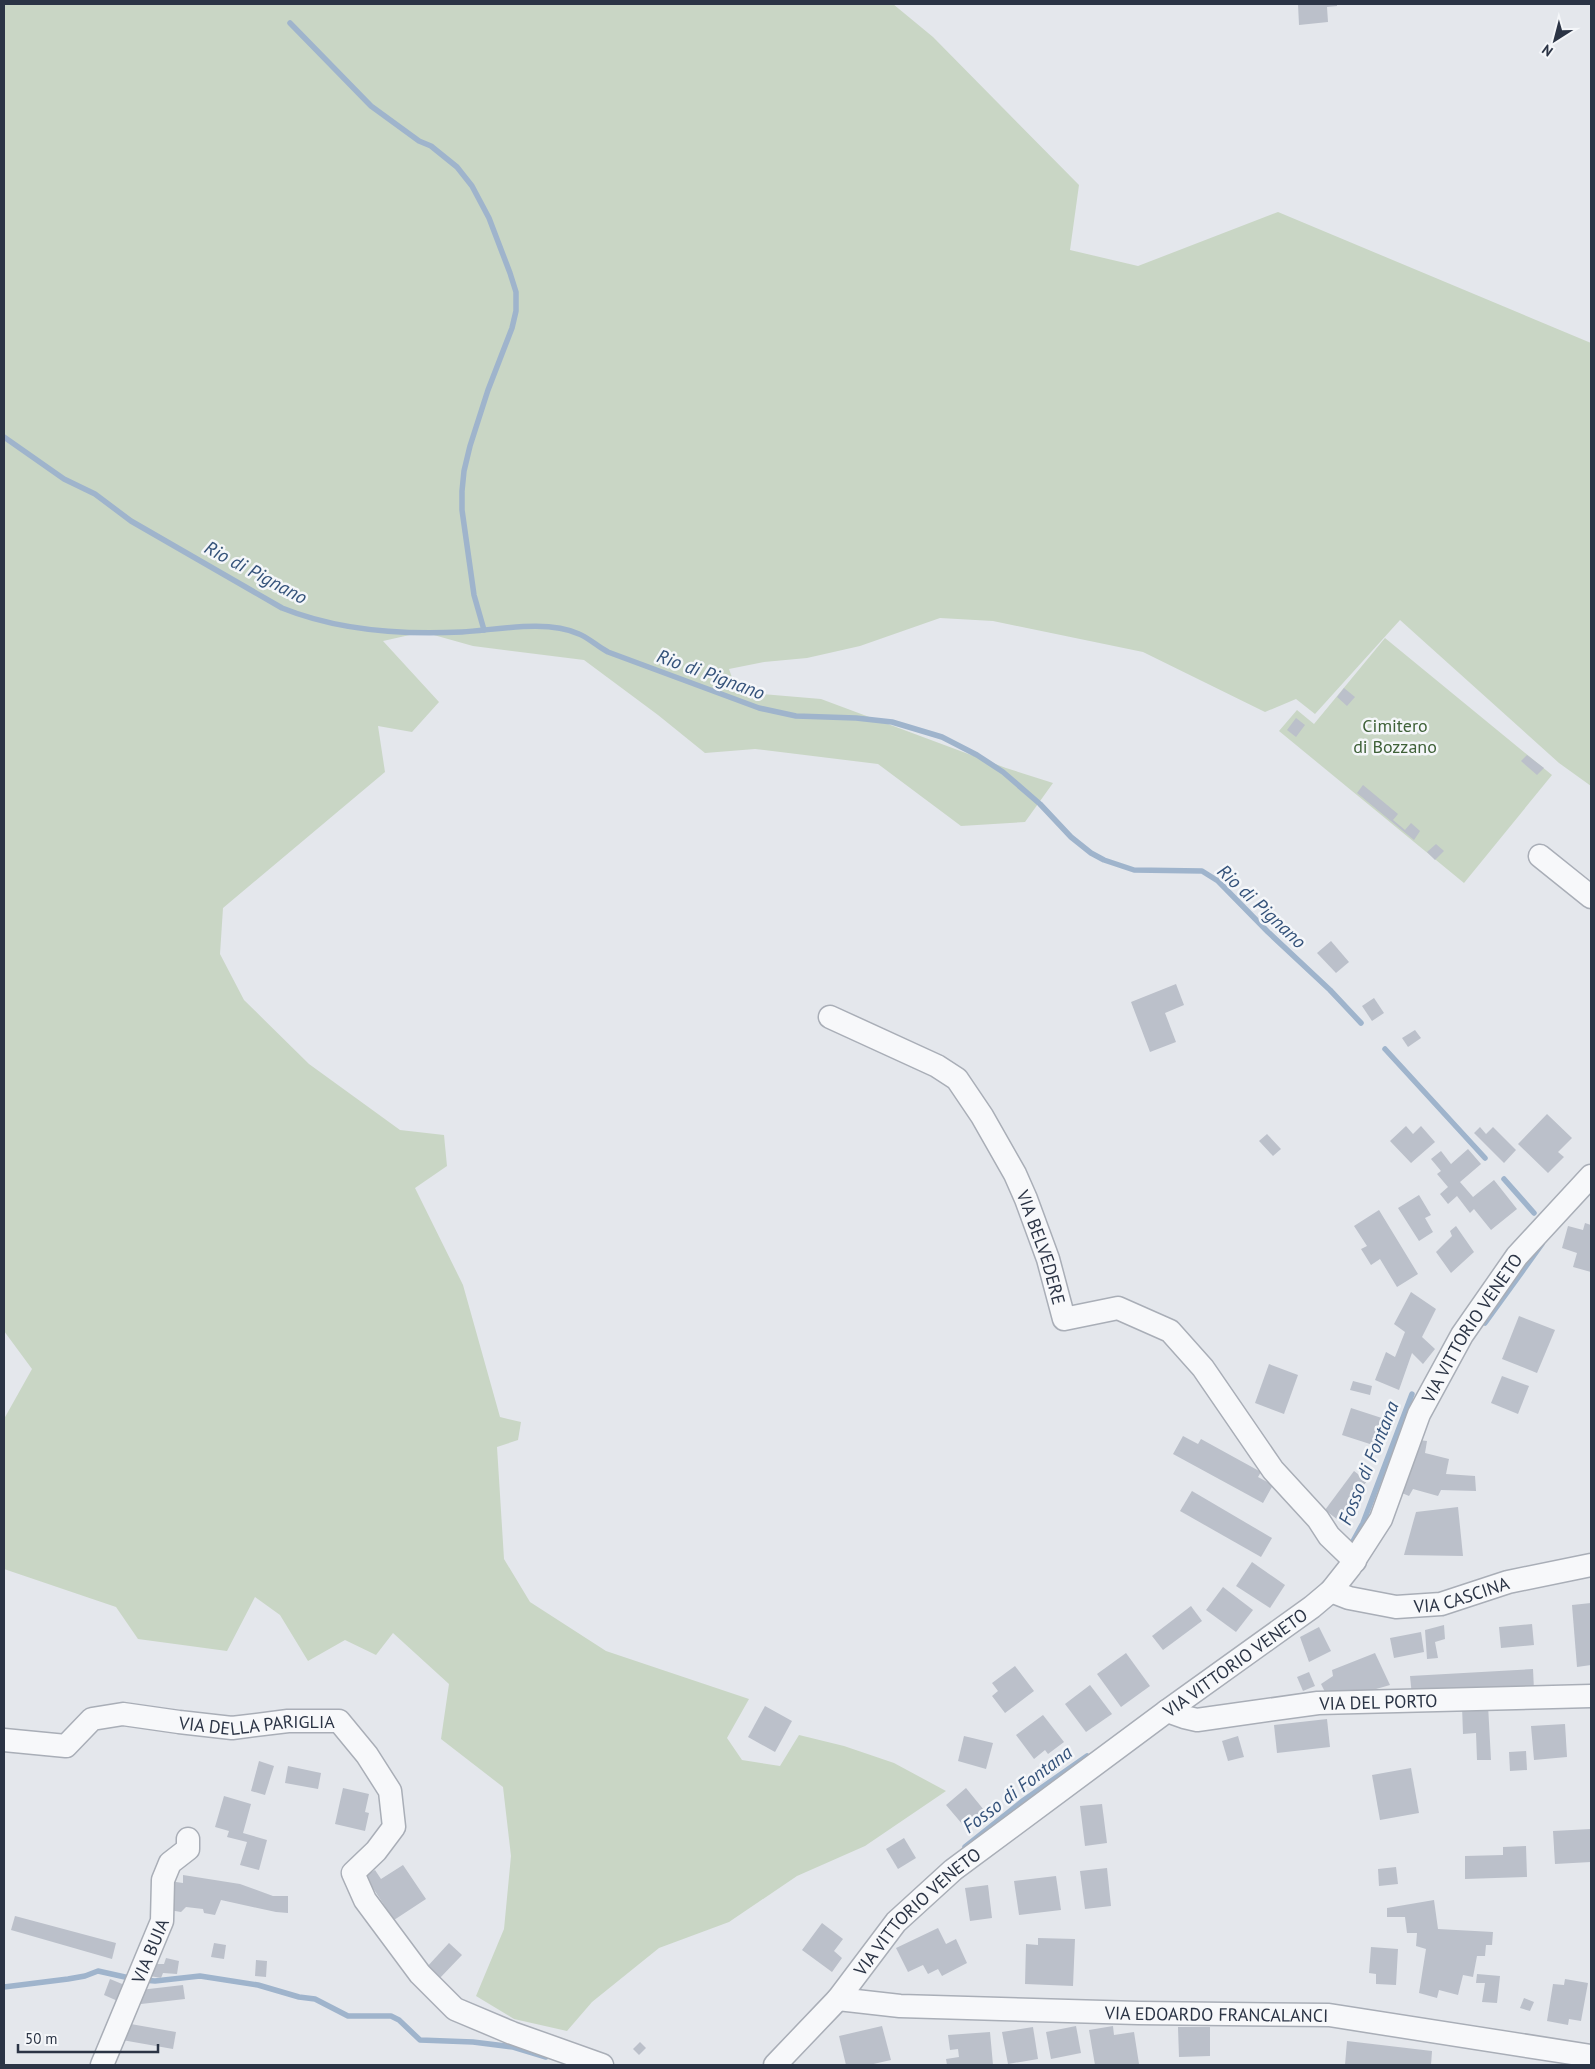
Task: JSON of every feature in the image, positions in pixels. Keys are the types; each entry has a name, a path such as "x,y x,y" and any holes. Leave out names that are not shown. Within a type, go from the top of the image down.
{"street":[{"path":"1540,856 1591,898"},
{"name":"VIA BELVEDERE","path":"830,1017 928,1062 957,1079 982,1116 1026,1199 1048,1259 1064,1319 1118,1308 1170,1332 1203,1368 1273,1470 1318,1519 1329,1536 1355,1560"},
{"name":"VIA VITTORIO VENETO","path":"775,2065 838,1999 896,1922 953,1870 1166,1711 1312,1607 1331,1591 1355,1560 1381,1519 1419,1414 1462,1335 1517,1256 1591,1176"},
{"name":"VIA CASCINA","path":"1331,1591 1349,1598 1396,1606 1441,1604 1508,1582 1591,1565"},
{"name":"VIA DEL PORTO","path":"1166,1711 1184,1718 1197,1720 1318,1704 1591,1696"},
{"name":"VIA DELLA PARIGLIA","path":"4,1740 66,1746 92,1719 123,1714 232,1728 288,1721 339,1721 367,1754 390,1791 394,1827 376,1851 354,1873 364,1900 420,1974 455,2009 512,2033 602,2065"},
{"name":"VIA BUIA","path":"102,2065 162,1921 163,1880 170,1862 188,1848 188,1839"},
{"name":"VIA EDOARDO FRANCALANCI","path":"838,1999 900,2006 1138,2013 1329,2015 1591,2056"}],"green space":[{"path":"4,4 893,4 933,37 1079,185 1070,250 1138,266 1278,212 1591,343 1591,786 1559,763 1400,620 1315,714 1296,699 1265,712 1143,652 993,621 940,618 860,646 807,658 764,662 729,669 737,692 821,699 1006,768 1053,783 1025,822 961,826 878,764 755,749 705,753 584,660 473,646 423,632 383,641 439,702 412,732 378,726 385,772 223,908 220,954 244,1000 309,1064 400,1130 444,1135 447,1166 415,1188 463,1285 500,1417 521,1422 518,1440 497,1447 504,1559 530,1602 606,1651 749,1699 727,1738 742,1760 780,1766 799,1735 844,1746 894,1763 946,1791 865,1846 797,1876 729,1922 659,1948 592,2002 567,2031 514,2019 476,1996 504,1929 511,1856 503,1787 441,1739 449,1684 393,1633 376,1655 345,1640 308,1661 280,1615 255,1597 227,1651 138,1639 116,1607 4,1569 4,1419 32,1369 4,1331"},
{"name":"Cimitero di Bozzano","path":"1385,638 1552,775 1464,883 1279,731 1297,710 1314,724"}],"building":[{"path":"1298,4 1337,4 1337,6 1327,7 1328,22 1299,25"},
{"path":"1344,688 1355,697 1347,706 1337,697"},
{"path":"1296,718 1305,725 1296,737 1287,730"},
{"path":"1527,755 1544,768 1537,775 1521,761"},
{"path":"1363,785 1398,814 1393,820 1405,830 1411,823 1420,831 1414,840 1357,793"},
{"path":"1436,844 1444,851 1435,860 1427,852"},
{"path":"1331,941 1349,962 1336,973 1317,953"},
{"path":"1176,984 1184,1005 1165,1013 1176,1042 1150,1052 1131,1002"},
{"path":"1374,998 1384,1013 1372,1021 1362,1006"},
{"path":"1415,1030 1421,1038 1408,1047 1402,1038"},
{"path":"1547,1114 1572,1138 1558,1152 1564,1157 1548,1173 1518,1144"},
{"path":"1406,1126 1413,1134 1421,1126 1435,1142 1411,1163 1390,1141"},
{"path":"1480,1127 1486,1134 1493,1127 1516,1150 1504,1163 1474,1133"},
{"path":"1267,1134 1281,1149 1273,1156 1259,1141"},
{"path":"1468,1149 1481,1164 1460,1182 1473,1197 1494,1180 1517,1209 1491,1230 1474,1209 1470,1213 1457,1196 1448,1204 1440,1194 1448,1187 1437,1174 1441,1171 1431,1159 1441,1151 1451,1164"},
{"path":"1419,1195 1431,1215 1425,1218 1433,1232 1419,1241 1398,1208"},
{"path":"1379,1210 1418,1274 1397,1287 1380,1259 1371,1265 1361,1249 1367,1246 1354,1226"},
{"path":"1585,1223 1591,1225 1591,1272 1573,1267 1577,1253 1562,1248 1568,1226 1583,1230"},
{"path":"1456,1226 1474,1252 1451,1273 1436,1252 1452,1236 1450,1231"},
{"path":"1411,1292 1436,1309 1422,1337 1435,1349 1423,1364 1412,1353 1399,1390 1375,1380 1386,1352 1395,1357 1405,1332 1394,1324"},
{"path":"1519,1316 1555,1330 1537,1373 1502,1359"},
{"path":"1269,1364 1298,1375 1284,1414 1255,1403"},
{"path":"1502,1376 1529,1386 1518,1414 1491,1403"},
{"path":"1353,1381 1372,1386 1370,1395 1350,1390"},
{"path":"1351,1408 1391,1421 1387,1434 1378,1431 1373,1445 1342,1435"},
{"path":"1183,1436 1198,1444 1201,1439 1261,1472 1258,1477 1273,1485 1263,1503 1173,1454"},
{"path":"1418,1440 1427,1441 1425,1453 1449,1459 1446,1474 1475,1476 1476,1491 1441,1490 1438,1496 1413,1489 1409,1496 1402,1493"},
{"path":"1354,1471 1367,1481 1338,1520 1325,1510"},
{"path":"1192,1491 1272,1538 1261,1557 1180,1511"},
{"path":"1458,1507 1463,1556 1404,1555 1416,1512"},
{"path":"1252,1562 1285,1585 1270,1608 1236,1586"},
{"path":"1223,1587 1253,1610 1236,1632 1206,1610"},
{"path":"1591,1603 1591,1665 1577,1667 1572,1605"},
{"path":"1191,1606 1202,1621 1163,1650 1152,1636"},
{"path":"1532,1624 1534,1645 1501,1648 1499,1627"},
{"path":"1444,1625 1445,1639 1435,1642 1438,1658 1427,1659 1425,1630"},
{"path":"1319,1627 1331,1651 1309,1662 1300,1637"},
{"path":"1421,1632 1424,1652 1394,1658 1390,1638"},
{"path":"1126,1653 1150,1686 1121,1707 1097,1674"},
{"path":"1375,1653 1390,1685 1345,1698 1325,1692 1321,1684 1333,1676 1332,1670"},
{"path":"1015,1666 1034,1691 1005,1713 992,1696 998,1691 992,1683"},
{"path":"1533,1669 1534,1690 1412,1696 1410,1676"},
{"path":"1309,1672 1315,1686 1303,1691 1297,1677"},
{"path":"1090,1685 1112,1714 1086,1732 1065,1704"},
{"path":"1488,1705 1491,1760 1477,1760 1476,1733 1463,1734 1462,1706"},
{"path":"765,1706 792,1721 775,1752 748,1737"},
{"path":"1043,1715 1064,1742 1048,1754 1045,1750 1034,1759 1016,1735"},
{"path":"1327,1719 1330,1747 1277,1753 1274,1725"},
{"path":"1565,1724 1567,1757 1534,1760 1531,1726"},
{"path":"964,1736 993,1743 986,1769 958,1761"},
{"path":"1238,1736 1244,1757 1228,1761 1222,1741"},
{"path":"1526,1751 1527,1770 1510,1771 1509,1752"},
{"path":"259,1761 274,1766 265,1795 251,1791"},
{"path":"288,1766 321,1773 318,1789 285,1783"},
{"path":"1411,1768 1419,1813 1380,1820 1372,1775"},
{"path":"343,1788 369,1794 365,1812 369,1813 365,1831 335,1824"},
{"path":"966,1788 988,1815 977,1825 971,1818 963,1825 946,1805"},
{"path":"224,1796 251,1804 243,1833 267,1840 259,1870 240,1865 247,1842 227,1837 229,1831 215,1827"},
{"path":"1102,1804 1107,1843 1085,1846 1080,1806"},
{"path":"1591,1829 1591,1862 1555,1864 1553,1831"},
{"path":"904,1838 916,1858 898,1869 886,1849"},
{"path":"1526,1846 1527,1877 1465,1879 1465,1856 1503,1855 1503,1847"},
{"path":"403,1865 426,1899 394,1920 365,1876 375,1870 381,1879"},
{"path":"1396,1867 1398,1884 1379,1886 1378,1869"},
{"path":"1107,1868 1111,1906 1085,1909 1080,1871"},
{"path":"183,1875 240,1884 273,1896 288,1896 288,1913 221,1900 215,1915 204,1913 203,1909 186,1907 181,1912 169,1910 169,1881 183,1883"},
{"path":"1056,1876 1061,1910 1019,1915 1014,1881"},
{"path":"988,1885 992,1918 970,1921 965,1888"},
{"path":"1434,1900 1438,1929 1493,1932 1492,1945 1486,1945 1485,1956 1477,1956 1473,1977 1463,1975 1458,1995 1439,1990 1437,1998 1419,1993 1426,1949 1416,1946 1417,1933 1407,1933 1405,1917 1387,1917 1387,1908"},
{"path":"15,1916 116,1943 112,1959 11,1930"},
{"path":"822,1923 843,1939 834,1951 842,1958 832,1972 802,1950"},
{"path":"938,1928 946,1944 956,1939 967,1963 942,1976 938,1969 928,1974 923,1965 908,1972 896,1948"},
{"path":"1038,1938 1075,1939 1073,1986 1025,1984 1026,1944 1038,1945"},
{"path":"214,1943 226,1945 224,1959 211,1957"},
{"path":"449,1943 462,1955 438,1980 426,1968"},
{"path":"1371,1947 1398,1949 1396,1985 1376,1984 1376,1974 1369,1973"},
{"path":"166,1958 179,1961 177,1974 163,1973 161,1978 150,1976 154,1964 164,1964"},
{"path":"256,1960 267,1961 266,1977 255,1976"},
{"path":"1477,1974 1500,1976 1497,2003 1482,2002 1485,1983 1476,1983"},
{"path":"110,1979 127,1986 120,2002 104,1995"},
{"path":"1565,1979 1588,1983 1581,2021 1569,2019 1568,2025 1547,2021 1553,1984 1564,1985"},
{"path":"183,1985 185,1999 141,2004 140,1990"},
{"path":"1524,1998 1534,2002 1530,2011 1520,2008"},
{"path":"125,2023 176,2032 173,2049 122,2040"},
{"path":"882,2026 891,2060 869,2065 846,2065 839,2036"},
{"path":"1076,2026 1081,2053 1051,2059 1046,2032"},
{"path":"1113,2026 1114,2035 1134,2032 1139,2064 1095,2065 1089,2030"},
{"path":"1033,2027 1038,2059 1008,2064 1002,2032"},
{"path":"1178,2027 1210,2027 1210,2056 1179,2057"},
{"path":"990,2032 993,2065 947,2065 946,2059 959,2057 958,2049 950,2050 948,2035"},
{"path":"1347,2041 1432,2051 1431,2065 1345,2065"},
{"path":"640,2042 646,2048 639,2055 633,2049"}],"waterway":[{"path":"290,23 371,106 419,141 431,146 457,167 472,186 489,218 510,273 516,292 516,311 512,328 488,390 470,446 464,471 462,491 462,510 474,595 484,630"},
{"name":"Rio di Pignano","path":"4,437 64,479 95,494 131,521 282,608 304,616 348,626 394,632 439,633 537,626 552,627 583,636 608,652 759,708 796,716 856,718 892,722 942,737 977,755 1003,772 1040,804 1071,837 1091,853 1104,860 1134,870 1202,871 1218,881 1268,932 1330,990 1361,1023"},
{"name":"Rio di Pignano","path":"1385,1049 1485,1158"},
{"name":"Rio di Pignano","path":"1504,1179 1534,1213"},
{"name":"Fosso di Fontana","path":"1485,1323 1542,1244"},
{"name":"Fosso di Fontana","path":"1352,1543 1363,1523 1412,1394"},
{"name":"Fosso di Fontana","path":"965,1847 1024,1800 1087,1756"},
{"name":"Fosso di Fontana","path":"4,1987 68,1979 98,1971 134,1979"},
{"name":"Fosso di Fontana","path":"143,1980 155,1981 200,1976 258,1985 299,1997 315,1999 348,2016 391,2016 399,2020 420,2040 473,2042 513,2047 546,2057"}]}
